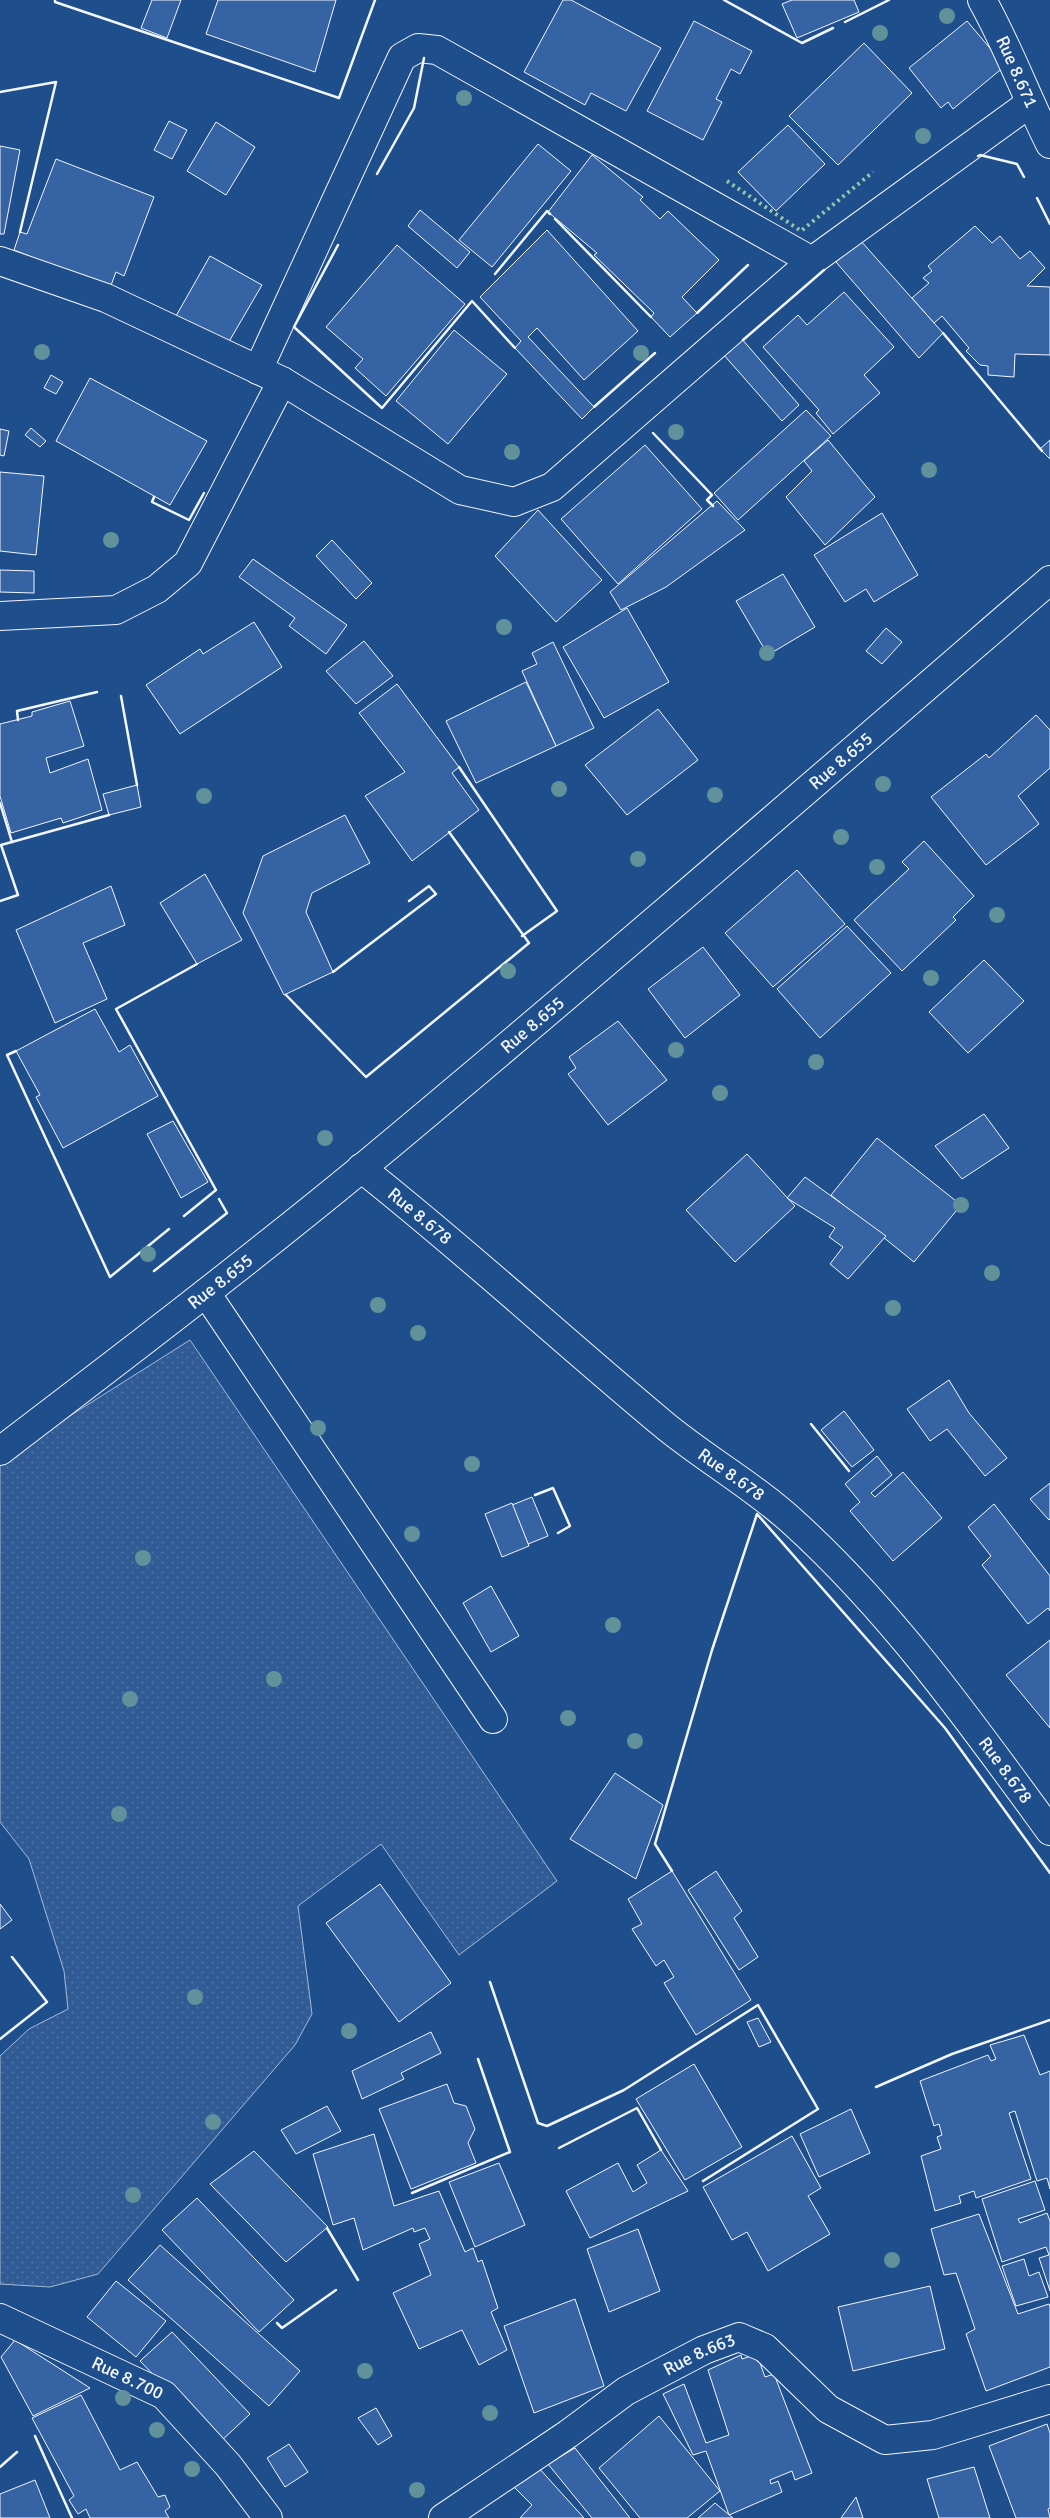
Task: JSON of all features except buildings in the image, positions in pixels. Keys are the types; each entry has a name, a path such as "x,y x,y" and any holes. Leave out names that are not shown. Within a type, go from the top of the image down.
{"street":[{"name":"Rue 8.671","path":"982,0 1004,39 1030,103 1050,144"},
{"path":"0,616 116,610 157,589 188,562 270,375 402,57 418,48 437,50 812,261"},
{"path":"0,261 106,298 270,375 460,490 514,502 552,487 812,261 1030,103"},
{"name":"Rue 8.655","path":"0,1451 206,1294 361,1168 786,809 1050,580"},
{"name":"Rue 8.678","path":"361,1168 522,1301 665,1426 736,1476 794,1522 864,1594 964,1713 1050,1831"},
{"path":"206,1294 493,1719"},
{"name":"Rue 8.700","path":"0,2318 164,2395 228,2465 268,2518"},
{"name":"Rue 8.663","path":"443,2518 568,2434 626,2391 704,2350 738,2338 765,2348 828,2409 885,2440 933,2435 1050,2399"}],"shaded area":[{"path":"190,1340 557,1881 459,1955 381,1844 298,1906 312,2014 295,2045 98,2274 50,2287 0,2284 0,2056 29,2029 68,2009 64,1971 29,1859 0,1822 0,1460"}],"hedge":[{"path":"727,181 801,231 873,172"}],"wall":[{"path":"55,0 55,2 339,98 375,0"},
{"path":"724,0 802,43 833,28"},
{"path":"845,22 889,0"},
{"path":"377,174 414,108 424,58"},
{"path":"0,92 56,82 20,232"},
{"path":"978,156 1017,164 1024,177"},
{"path":"1037,198 1050,224"},
{"path":"495,274 547,211 550,214"},
{"path":"555,219 651,317"},
{"path":"338,245 294,327 382,408 472,301 515,348"},
{"path":"697,313 748,265"},
{"path":"743,340 824,270"},
{"path":"943,333 1042,451"},
{"path":"594,407 655,353"},
{"path":"653,433 712,495 707,500 713,506"},
{"path":"154,497 152,502 189,520 204,493"},
{"path":"18,720 17,711 97,692"},
{"path":"121,696 137,785"},
{"path":"459,767 557,911 522,936"},
{"path":"0,803 12,842"},
{"path":"0,901 18,895 1,845 109,815"},
{"path":"286,995 366,1077 529,943 449,832"},
{"path":"333,972 436,894 429,886 409,901"},
{"path":"184,1216 216,1190 116,1009 197,964"},
{"path":"16,1051 7,1055 110,1277 169,1229"},
{"path":"154,1271 227,1213 219,1199"},
{"path":"811,1424 849,1471"},
{"path":"535,1495 553,1488 570,1526 558,1533"},
{"path":"672,1871 655,1844 712,1650 757,1514 945,1728 1050,1873"},
{"path":"0,2039 47,2002 12,1957"},
{"path":"490,1982 538,2123 547,2126 624,2090 758,2005 818,2109 703,2181"},
{"path":"876,2087 952,2054 1050,2020"},
{"path":"412,2193 510,2152 478,2059"},
{"path":"559,2148 637,2108 661,2150"},
{"path":"327,2228 358,2280"},
{"path":"277,2323 282,2328 336,2290"},
{"path":"35,2436 72,2518"},
{"path":"0,2467 17,2452"}]}
